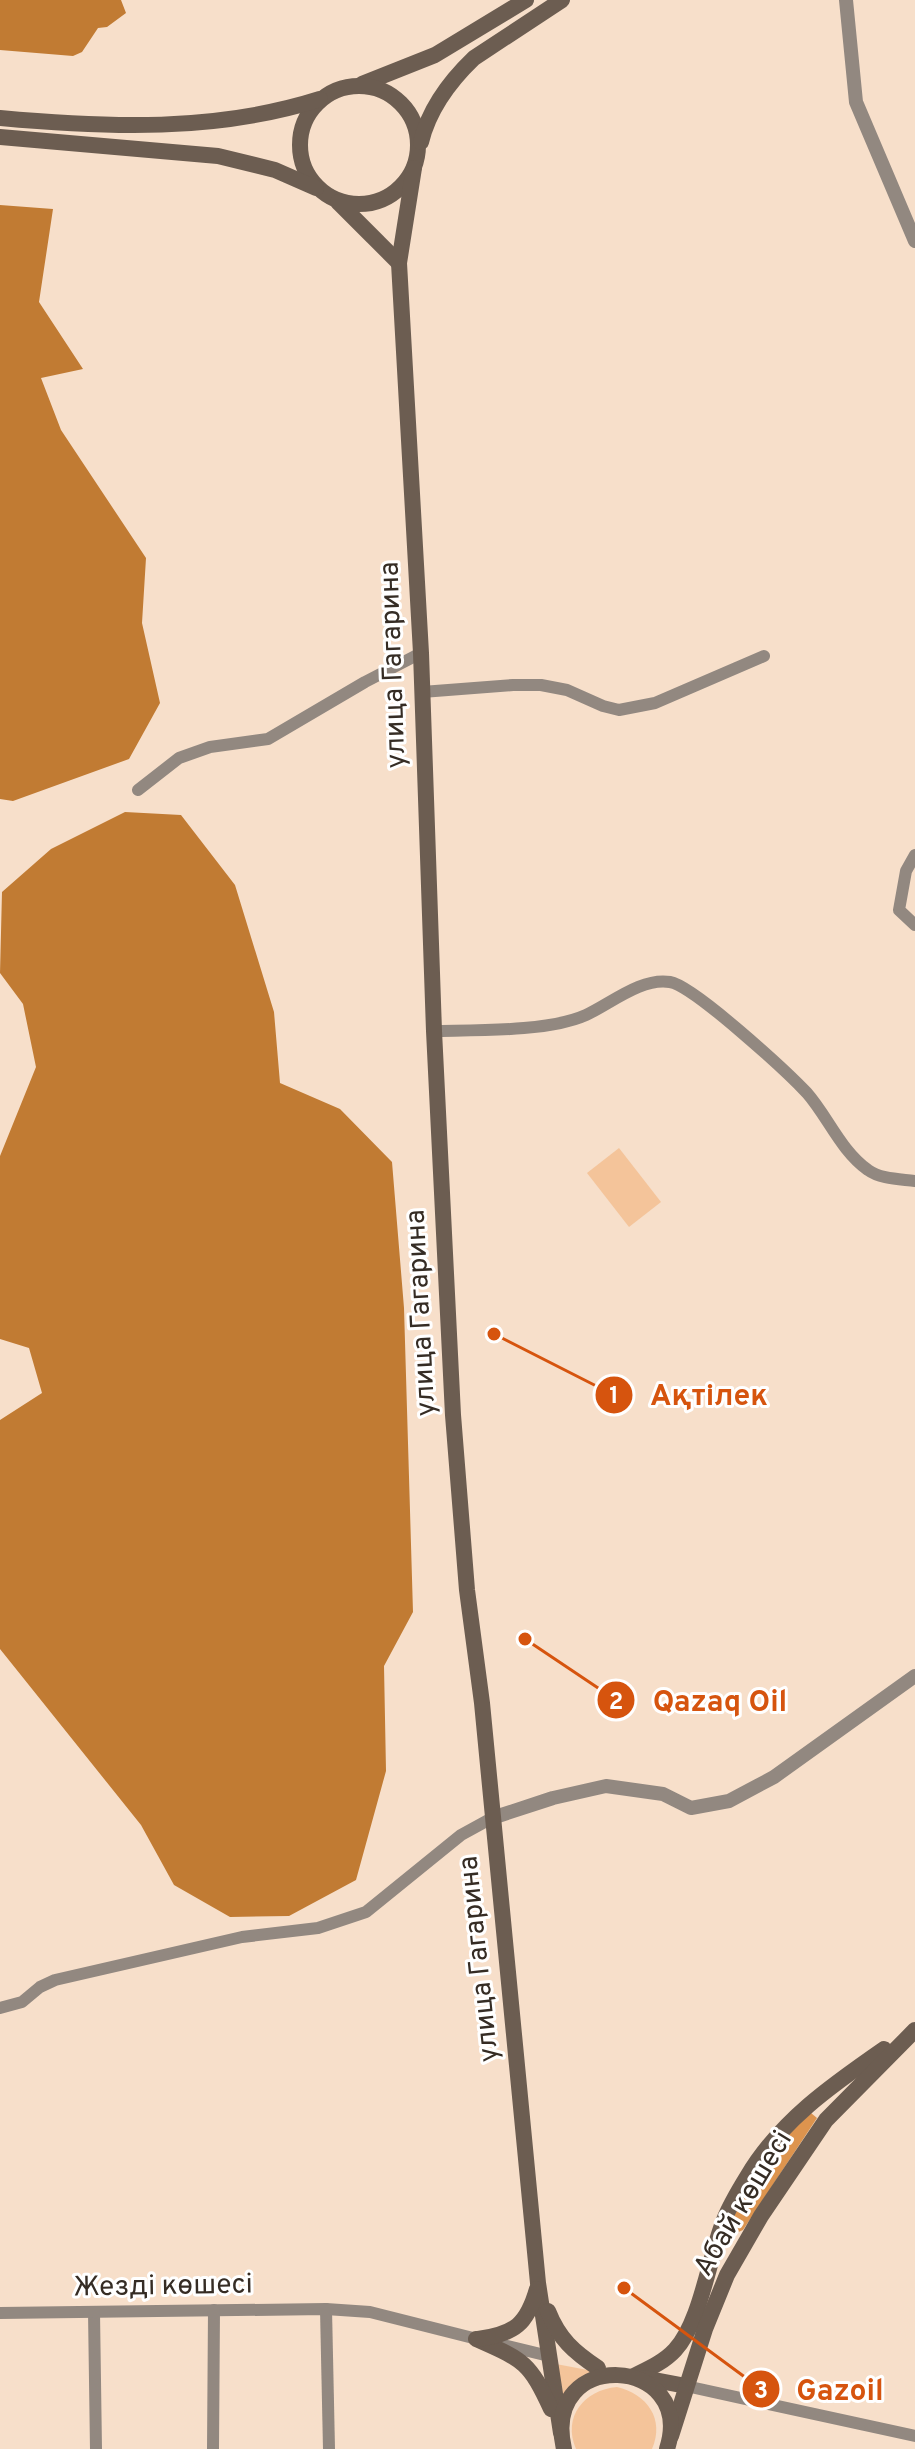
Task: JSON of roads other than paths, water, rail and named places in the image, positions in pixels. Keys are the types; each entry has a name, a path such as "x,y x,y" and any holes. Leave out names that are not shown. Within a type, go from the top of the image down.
{"main road":[{"path":"0,118 81,124 190,125 265,114 361,85 435,55 526,0"},
{"path":"0,137 218,156 275,170 328,195 357,204 383,199 406,181 416,161 430,116 452,82 474,58 562,0"},
{"path":"361,85 387,92 409,112 418,139 416,161"},
{"path":"325,97 307,117 300,146 308,174 399,263"},
{"name":"улица Гагарина","path":"416,161 399,263 421,653 434,1031 453,1415 467,1590 482,1703 538,2283 563,2441"},
{"name":"Абай көшесі","path":"629,2375 657,2364 676,2349 689,2328 724,2219 747,2176 770,2144 814,2099 915,2029"},
{"name":"Абай көшесі","path":"669,2443 705,2329 727,2275 783,2182 826,2120 915,2029"},
{"path":"476,2339 498,2336 515,2328 531,2308 538,2283"},
{"path":"538,2283 560,2337 569,2348 598,2368"},
{"path":"476,2339 514,2356 533,2371 563,2441"},
{"path":"549,2356 686,2386"},
{"path":"563,2441 562,2416 568,2401 578,2388 607,2374 629,2375 648,2383 659,2394 667,2406 671,2421 669,2443"}],"street":[{"path":"846,0 856,102 915,241"},
{"path":"138,790 179,758 210,747 268,739 421,653"},
{"path":"422,692 541,685 567,690 619,710 655,703 764,656"},
{"path":"915,855 906,871 899,910 915,925"},
{"path":"434,1031 551,1025 583,1016 654,982 677,984 722,1016 808,1095 849,1151 869,1171 889,1178 915,1181"},
{"path":"0,2008 22,2002 40,1987 55,1980 242,1937 318,1928 366,1912 461,1835 492,1818 553,1798 606,1786 663,1794 691,1808 729,1801 774,1777 915,1676"},
{"path":"326,2309 329,2449"},
{"name":"Жезді көшесі","path":"0,2313 326,2309 370,2312 549,2356"},
{"path":"213,2449 214,2310"},
{"path":"94,2312 96,2449"},
{"path":"686,2386 915,2436"}],"place":[{"name":"Ақтілек","path":"494,1334"},
{"name":"Qazaq Oil","path":"525,1639"},
{"name":"Gazoil","path":"624,2288"}]}
